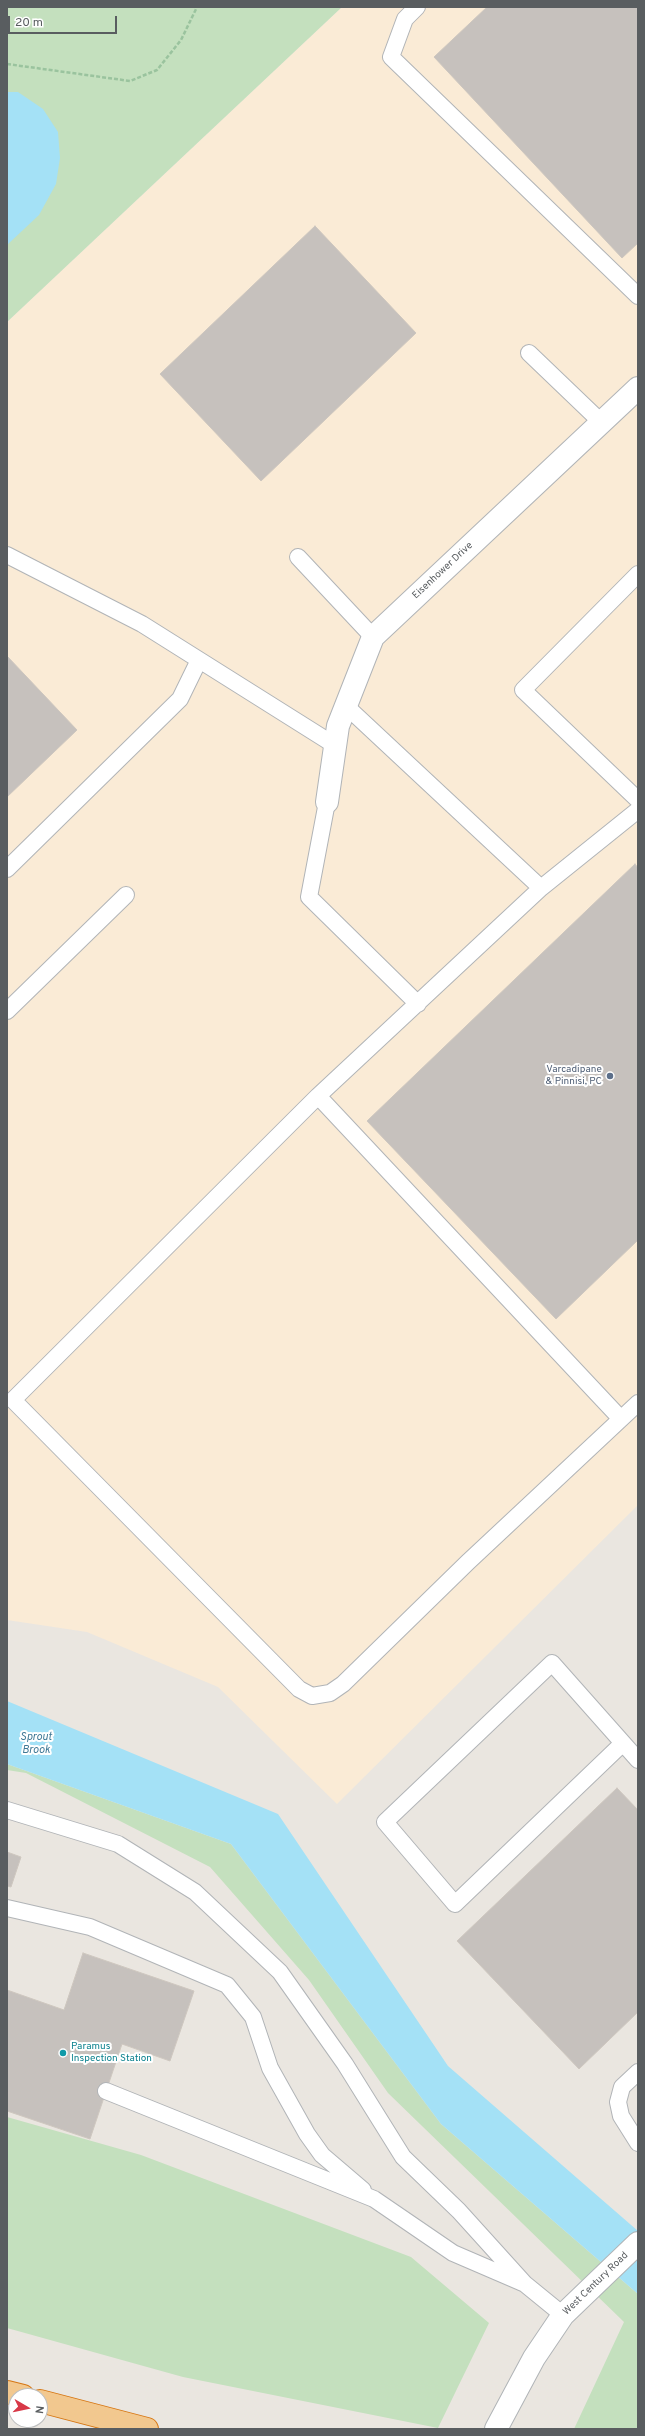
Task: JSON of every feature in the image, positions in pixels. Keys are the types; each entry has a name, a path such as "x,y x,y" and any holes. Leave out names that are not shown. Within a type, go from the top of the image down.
{"highway":[{"path":"48,2403 147,2429"}],"street":[{"name":"Eisenhower Drive","path":"327,802 338,726 373,637 638,388"},
{"name":"West Century Road","path":"496,2429 534,2358 563,2316 638,2243"}],"lane":[{"path":"417,7 405,18 391,57 636,290"},
{"path":"529,353 601,422"},
{"path":"7,555 142,624 336,746"},
{"path":"298,557 373,637"},
{"path":"638,574 523,690 638,800"},
{"path":"7,869 180,699 199,660"},
{"path":"346,706 541,888"},
{"path":"327,802 309,897 418,1004"},
{"path":"638,810 541,888 318,1096 10,1403 299,1689 312,1696 330,1693 343,1684 468,1562 638,1403"},
{"path":"7,1011 126,895"},
{"path":"318,1096 621,1419"},
{"path":"622,1744 455,1904 385,1822 552,1663 622,1744 638,1760"},
{"path":"7,1810 118,1844 194,1892 280,1972 346,2064 403,2157 459,2211 525,2284 563,2316"},
{"path":"7,1908 90,1927 227,1986 253,2018 270,2068 307,2134 322,2155 374,2200 453,2253 525,2284"},
{"path":"638,2072 622,2087 618,2102 621,2116 638,2143"},
{"path":"106,2091 374,2200"}],"path":[{"path":"7,64 130,81 157,70 181,40 197,7"}],"shaded area":[{"path":"342,7 638,7 638,1505 337,1804 218,1687 87,1632 7,1620 7,322"}],"green space":[{"path":"7,7 342,7 7,322"},
{"path":"7,1764 231,1844 441,2124 638,2294 638,2429 574,2429 624,2322 388,2093 309,1980 210,1867 26,1773 7,1770"},
{"path":"7,2117 141,2155 411,2257 489,2323 438,2428 183,2377 7,2328"}],"water":[{"path":"7,92 18,92 43,109 58,132 60,158 56,184 39,215 7,245"},
{"name":"Sprout Brook","path":"7,1701 278,1814 448,2066 638,2231 638,2294 441,2124 231,1844 7,1764"}],"building":[{"path":"487,7 638,7 638,243 622,258 434,57"},
{"path":"315,226 416,333 261,481 160,374"},
{"path":"7,656 77,730 7,797"},
{"path":"635,864 638,868 638,1240 556,1319 367,1121"},
{"path":"617,1788 638,1810 638,2012 579,2069 457,1941"},
{"path":"7,1852 21,1857 11,1887 7,1886"},
{"name":"Paramus Inspection Station","path":"83,1953 194,1991 170,2061 122,2044 90,2139 7,2111 7,1990 64,2010"}],"place":[{"name":"Varcadipane & Pinnisi, PC","path":"610,1076"},
{"name":"Paramus Inspection Station","path":"63,2053"}]}
